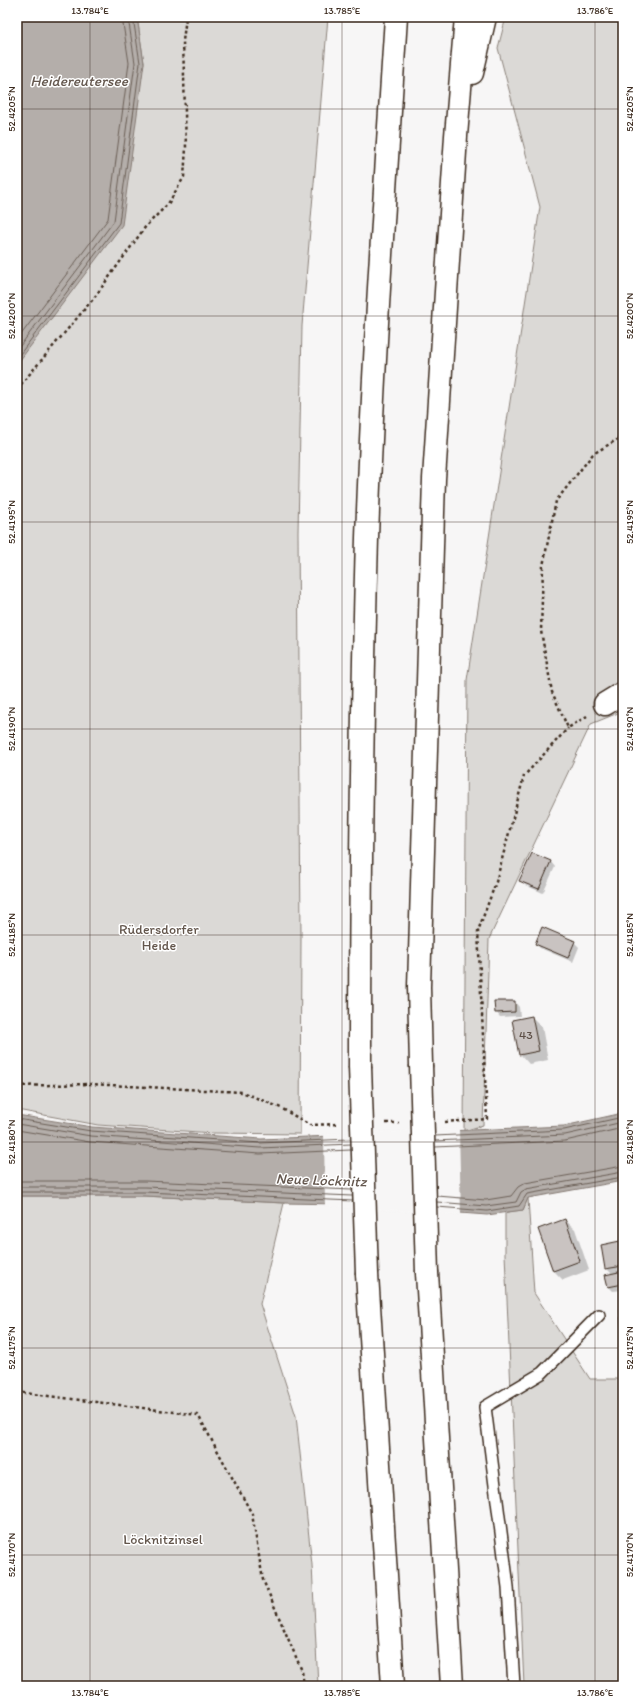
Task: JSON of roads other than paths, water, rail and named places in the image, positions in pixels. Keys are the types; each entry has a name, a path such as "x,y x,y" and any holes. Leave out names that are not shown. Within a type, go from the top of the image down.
{"highway":[{"path":"393,1686 367,1274 360,1066 360,833 367,538 379,289 396,17"},
{"path":"452,1686 427,1273 419,987 433,487 456,136 466,17"},
{"path":"456,136 486,17"}],"lane":[{"path":"514,1686 508,1587 485,1407 542,1373 599,1315"}],"water":[{"name":"Heidereutersee","path":"17,17 137,17 144,63 122,225 17,364"},
{"name":"Neue Löcknitz","path":"623,1113 623,1181 528,1198 523,1210 487,1215 338,1204 284,1203 144,1196 17,1196 17,1115 92,1127 261,1139 564,1126"}],"park label":[{"name":"Rüdersdorfer Heide","path":"159,938"},
{"name":"Löcknitzinsel","path":"163,1539"}]}
